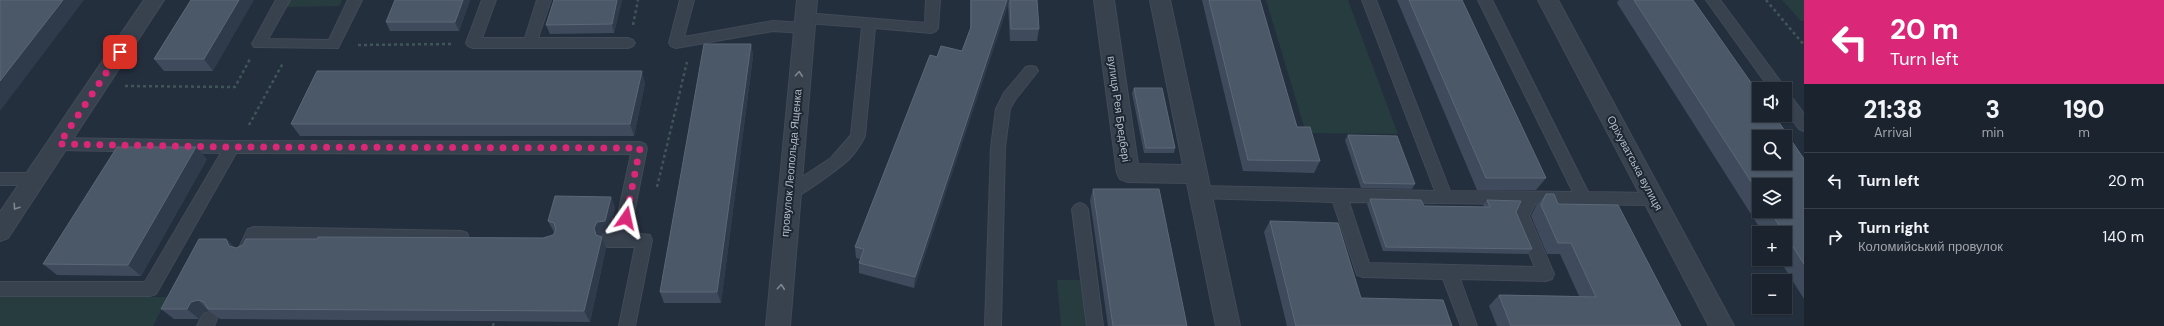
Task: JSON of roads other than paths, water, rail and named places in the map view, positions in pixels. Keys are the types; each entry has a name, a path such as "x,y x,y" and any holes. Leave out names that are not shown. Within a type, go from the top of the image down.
{"street":[{"path":"1,227 59,144 154,0"},
{"name":"вулиця Рея Бредбері","path":"1104,0 1128,173 1199,183"},
{"path":"1160,0 1228,326"},
{"name":"Оріхуватська вулиця","path":"1548,0 1722,326"},
{"name":"провулок Леопольда Ященка","path":"778,326 805,15"}],"lane":[{"path":"283,0 259,44 333,45 355,0"},
{"path":"489,0 473,43 628,43"},
{"path":"530,43 544,0"},
{"path":"687,0 676,43 773,26 805,15 869,23 931,28 933,0"},
{"path":"1369,0 1445,197"},
{"path":"1485,0 1584,198"},
{"path":"1713,0 1773,82"},
{"path":"789,193 825,170 844,155 858,136 869,23"},
{"path":"993,326 998,147 1003,109 1010,97 1031,71"},
{"path":"1792,109 1804,125"},
{"path":"59,144 235,147 640,148 615,240 644,240 626,326"},
{"path":"0,288 150,289 235,147"},
{"path":"0,179 35,179"},
{"path":"1199,183 1340,196 1654,199"},
{"path":"1340,196 1363,270 1546,274 1521,216 1530,198"},
{"path":"1080,209 1095,326"},
{"path":"246,250 254,234 473,238"},
{"path":"1449,272 1469,326"}]}
